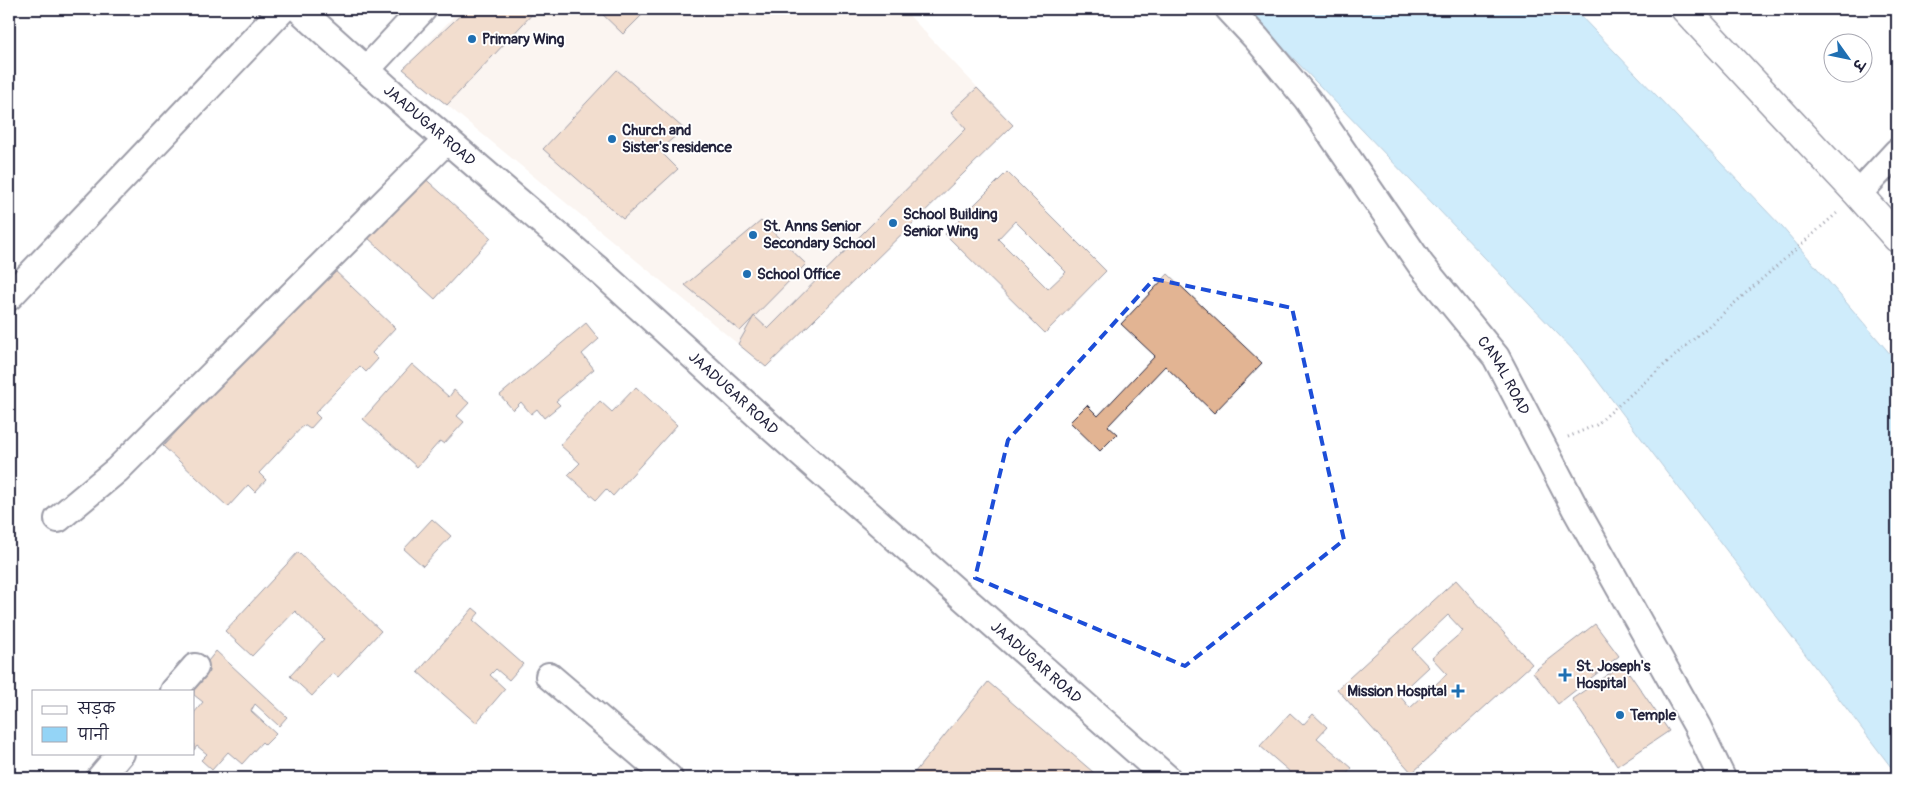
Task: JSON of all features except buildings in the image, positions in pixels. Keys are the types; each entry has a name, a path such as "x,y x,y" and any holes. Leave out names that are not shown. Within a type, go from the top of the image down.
{"street":[{"path":"9,297 284,9"},
{"name":"JAADUGAR ROAD","path":"299,9 446,140 603,274 774,430 1167,778"},
{"path":"366,70 423,9"},
{"name":"CANAL ROAD","path":"1229,9 1257,39 1307,99 1421,265 1496,356 1576,510 1697,726 1722,778"},
{"path":"1685,9 1897,238"},
{"path":"58,519 118,470 446,140"},
{"path":"1858,194 1897,152"},
{"path":"175,690 195,667"},
{"path":"549,676 669,778"},
{"path":"100,778 120,754"}],"path":[{"path":"1596,425 1858,194"}],"highlighted area":[{"path":"1154,279 1292,308 1344,540 1185,666 975,578 1008,440"}],"shaded area":[{"name":"St. Anns Senior Secondary School","path":"461,9 903,9 1013,125 766,367 403,69"}],"water":[{"path":"1246,9 1574,9 1782,227 1897,362 1897,775 1578,355"}],"place":[{"name":"Primary Wing","path":"472,39"},
{"name":"Church and Sister's residence","path":"612,139"},
{"name":"School Building Senior Wing","path":"893,223"},
{"name":"St. Anns Senior Secondary School","path":"753,235"},
{"name":"School Office","path":"747,274"},
{"name":"St. Joseph's Hospital","path":"1565,675"},
{"name":"Mission Hospital","path":"1458,691"},
{"name":"Temple","path":"1620,715"}]}
